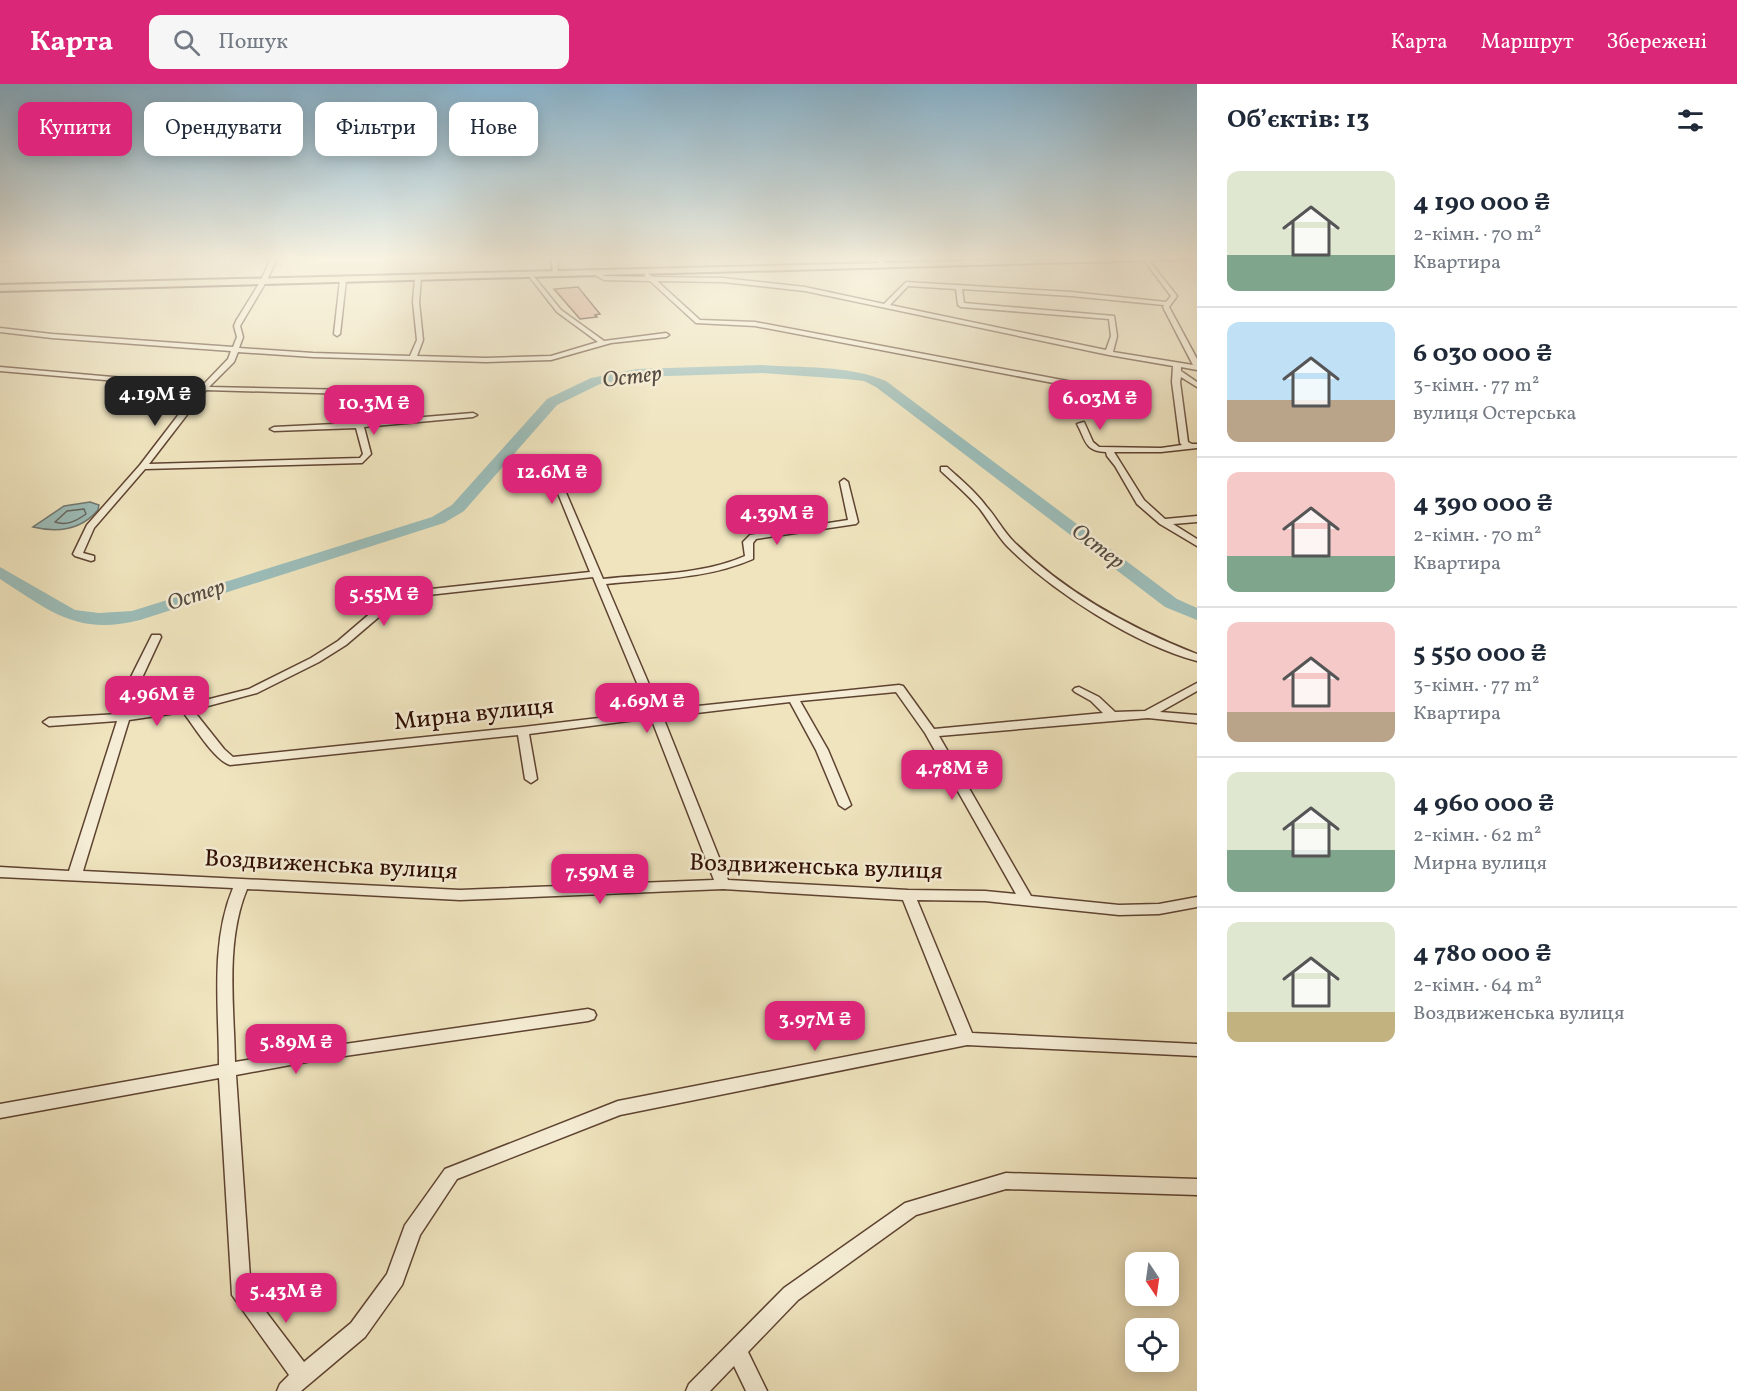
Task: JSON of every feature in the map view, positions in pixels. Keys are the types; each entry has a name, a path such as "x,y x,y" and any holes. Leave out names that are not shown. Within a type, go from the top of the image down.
{"street":[{"path":"91,558 78,554 90,527 143,467 195,397 231,360 236,352 241,333 237,326 240,318"},
{"path":"337,334 339,318"},
{"path":"413,358 420,340 418,318"},
{"path":"569,318 603,343"},
{"path":"694,318 698,322 755,324 1094,388 1096,410"},
{"path":"942,318 1178,369 1197,367 1171,318"},
{"path":"1109,354 1114,336 1112,318"},
{"path":"0,330 235,350 413,358 536,360 566,355 603,343 666,335"},
{"path":"0,369 204,388 355,392 355,407 367,454 362,460 143,467"},
{"path":"1178,369 1197,385"},
{"path":"1178,369 1176,382 1184,443 1193,446"},
{"path":"274,429 472,415"},
{"path":"1081,424 1092,447 1110,450 1161,450 1193,446"},
{"path":"1110,450 1111,456 1119,465 1140,502 1163,522 1197,543"},
{"path":"944,469 986,510 998,530 1013,546 1077,600 1144,637 1197,658"},
{"path":"557,481 656,715 723,884"},
{"path":"49,722 124,717 186,708 253,691 286,676 342,643 398,595 733,564 750,557 748,542 753,537 853,522 844,482"},
{"path":"1163,522 1197,519"},
{"path":"75,875 124,717 128,695 156,637"},
{"path":"1148,714 1197,686"},
{"name":"Мирна вулиця","path":"186,708 220,752 231,761 523,731 728,705 898,688 931,733"},
{"path":"1079,690 1095,699 1112,716"},
{"path":"794,700 822,750 845,805"},
{"path":"1167,703 1194,718"},
{"path":"1027,901 931,733 1112,716 1148,714 1194,718"},
{"path":"523,731 531,779"},
{"name":"Воздвиженська вулиця","path":"0,872 460,895 723,884 908,895 985,896 1119,910 1159,909 1197,902"},
{"path":"242,884 228,927 226,967 228,1070 242,1295 302,1376"},
{"path":"908,895 967,1039"},
{"path":"0,1111 318,1054 588,1015"},
{"path":"287,1391 358,1330 395,1280 412,1231 451,1174 618,1108 967,1039 1197,1050"},
{"path":"696,1391 791,1294 911,1209 1006,1181 1197,1187"},
{"path":"736,1349 757,1391"}],"water":[{"path":"90,502 99,505 98,510 77,526 60,530 33,527 64,506"}],"waterway":[{"name":"Остер","path":"0,572 48,604 68,614 92,618 134,616 438,520 458,508 552,402 596,381 637,373 762,369 846,375 867,378 881,384 1171,603 1197,615"}]}
